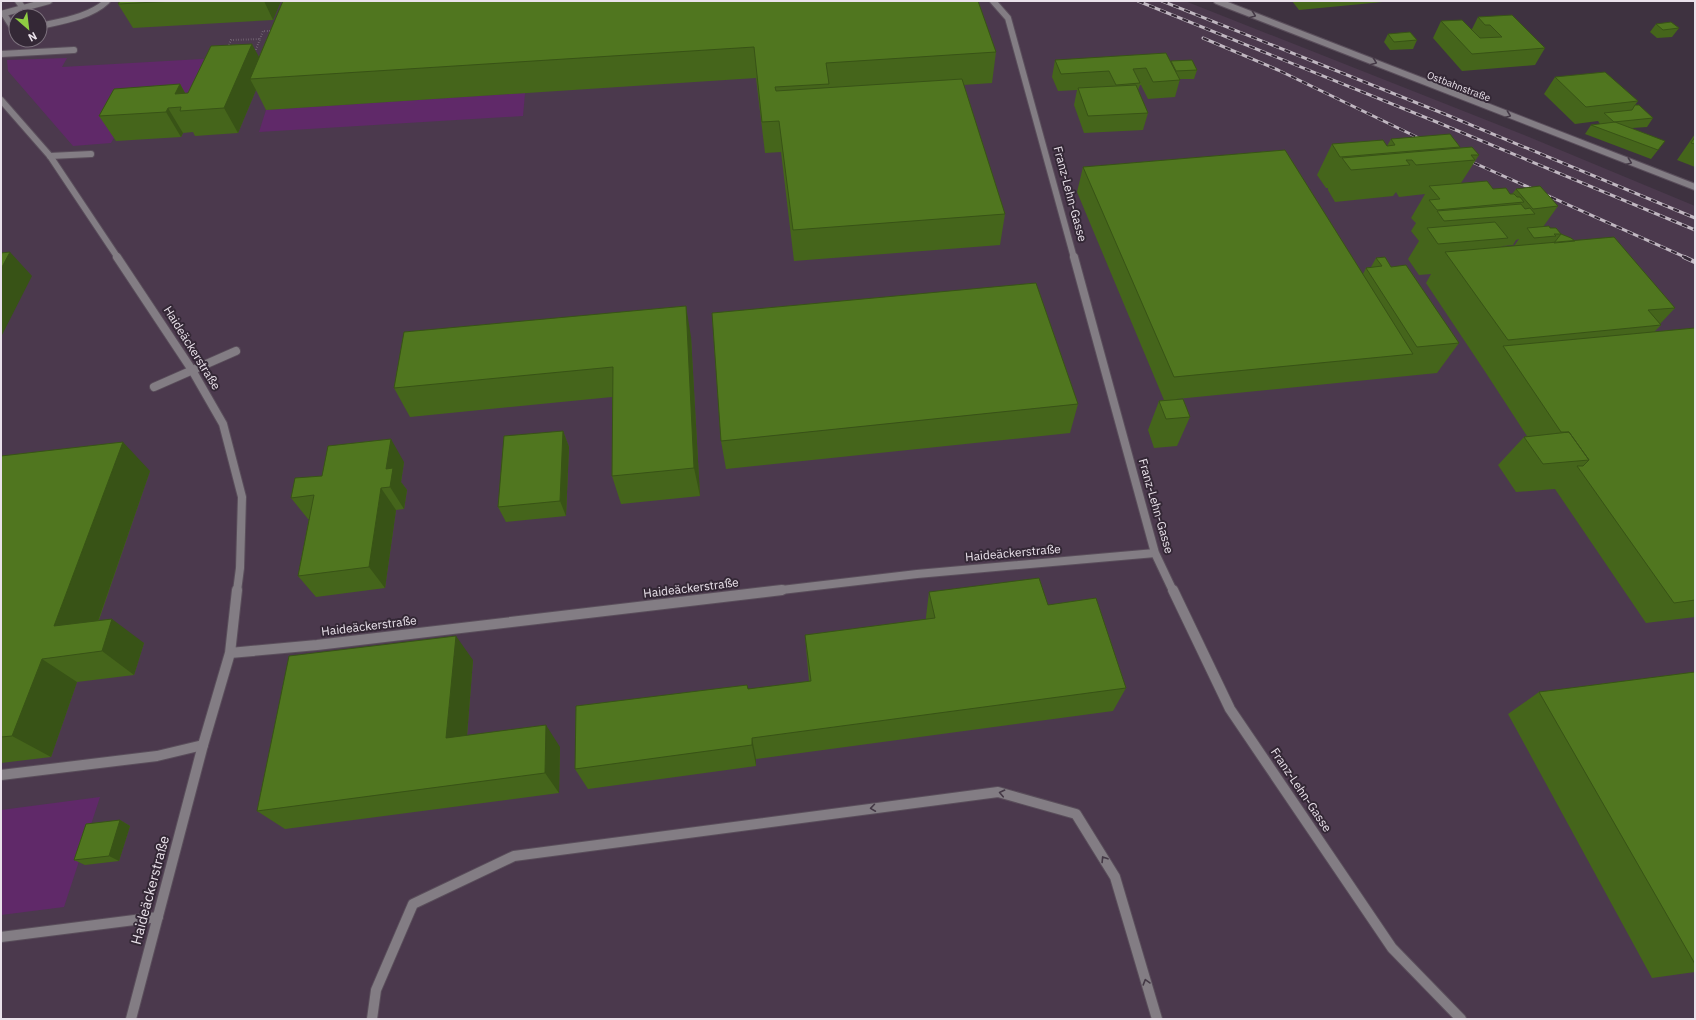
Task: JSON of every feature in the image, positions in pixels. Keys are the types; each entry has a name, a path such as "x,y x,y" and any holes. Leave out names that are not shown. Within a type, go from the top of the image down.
{"street":[{"path":"18,1 22,8 49,1"},
{"path":"48,24 94,11 107,1 115,1"},
{"name":"Franz-Lehn-Gasse","path":"993,1 1008,18 1155,553 1230,709 1392,948 1461,1019"},
{"name":"Ostbahnstraße","path":"1217,1 1695,187"},
{"path":"1,54 74,50"},
{"name":"Haideäckerstraße","path":"1,100 50,156 192,370 223,424 242,497 240,568 230,652 203,745 131,1019"},
{"path":"50,156 91,154"},
{"path":"154,387 236,351"},
{"name":"Haideäckerstraße","path":"230,652 364,639 917,574 1155,553"},
{"path":"1,775 156,756 203,745"},
{"path":"372,1019 376,990 413,904 514,856 998,792 1076,814 1115,877 1157,1019"},
{"path":"1,937 158,917"}],"path":[{"path":"253,56 263,31 277,31"},
{"path":"226,51 231,40 260,39"}],"shaded area":[{"path":"1,1 1185,1 1529,137 1695,206 1695,1019 1,1019"},
{"path":"67,58 62,67 219,58 198,107 128,112 111,143 73,146 8,71 7,60"},
{"path":"525,93 523,116 259,132 266,110"},
{"path":"100,797 64,907 1,915 1,810"}],"building":[{"path":"120,1 175,1 118,4"},
{"path":"283,1 978,1 996,52 826,63 829,84 775,87 776,91 962,79 1005,214 793,230 779,121 762,122 754,47 250,79"},
{"path":"1512,15 1545,48 1472,54 1441,21 1462,20 1480,38 1502,37 1490,25 1485,25 1478,17"},
{"path":"1671,22 1679,28 1663,30 1656,24"},
{"path":"1410,32 1417,40 1394,42 1388,34"},
{"path":"252,44 224,108 180,111 181,107 168,108 166,112 99,116 114,89 180,84 175,94 188,93 211,46"},
{"path":"1166,53 1180,80 1153,82 1146,68 1133,69 1140,83 1116,85 1109,71 1061,74 1055,60"},
{"path":"1192,60 1197,70 1176,71 1171,61"},
{"path":"1605,72 1638,101 1586,107 1555,77"},
{"path":"1136,85 1148,113 1088,116 1078,88"},
{"path":"1635,105 1639,105 1653,118 1614,122 1604,113 1632,110"},
{"path":"1615,122 1665,141 1658,150 1591,125"},
{"path":"1450,134 1460,147 1340,157 1332,144 1383,140 1387,146 1395,145 1391,139"},
{"path":"1695,137 1695,144 1691,143"},
{"path":"1472,147 1479,155 1471,155 1475,160 1416,165 1412,160 1406,160 1410,165 1351,170 1342,158"},
{"path":"1285,150 1413,354 1174,377 1083,167"},
{"path":"1487,181 1493,189 1506,188 1510,194 1520,197 1524,202 1437,210 1429,200 1440,199 1429,186"},
{"path":"1540,186 1558,206 1533,209 1516,189"},
{"path":"1521,204 1525,209 1530,208 1535,214 1444,221 1437,211"},
{"path":"1495,222 1508,238 1438,244 1427,228"},
{"path":"1549,226 1550,228 1556,228 1561,234 1554,234 1556,236 1534,238 1527,228"},
{"path":"1561,234 1571,238 1575,241 1554,243"},
{"path":"1614,237 1675,308 1648,310 1661,325 1508,340 1445,252"},
{"path":"10,252 1,269 1,253"},
{"path":"1385,257 1391,267 1406,265 1459,343 1417,347 1366,268 1382,266 1376,258"},
{"path":"1036,283 1078,404 721,441 712,313"},
{"path":"686,306 694,468 612,476 613,367 394,388 404,332"},
{"path":"1695,328 1695,600 1674,603 1577,466 1583,466 1589,460 1569,432 1561,432 1503,346"},
{"path":"1183,399 1190,417 1166,419 1159,401"},
{"path":"563,431 560,501 498,507 504,436"},
{"path":"1569,432 1589,460 1543,464 1524,437"},
{"path":"391,439 386,469 393,468 390,487 381,488 369,567 298,576 314,495 291,498 295,478 322,476 328,446"},
{"path":"123,442 54,626 112,619 102,651 42,659 12,736 1,737 1,456"},
{"path":"1039,578 1048,605 1096,598 1126,688 752,738 752,745 575,769 576,706 747,685 748,689 811,681 805,635 935,618 929,592"},
{"path":"456,636 446,738 546,725 545,773 257,811 289,656"},
{"path":"1695,672 1695,964 1539,692"},
{"path":"120,820 109,856 74,860 86,824"}],"railway":[{"path":"1138,1 1439,123 1695,230"},
{"path":"1162,1 1447,115 1695,218"},
{"path":"1203,38 1278,70 1427,142"},
{"path":"1463,158 1687,258"},
{"path":"1684,257 1695,262"}]}
